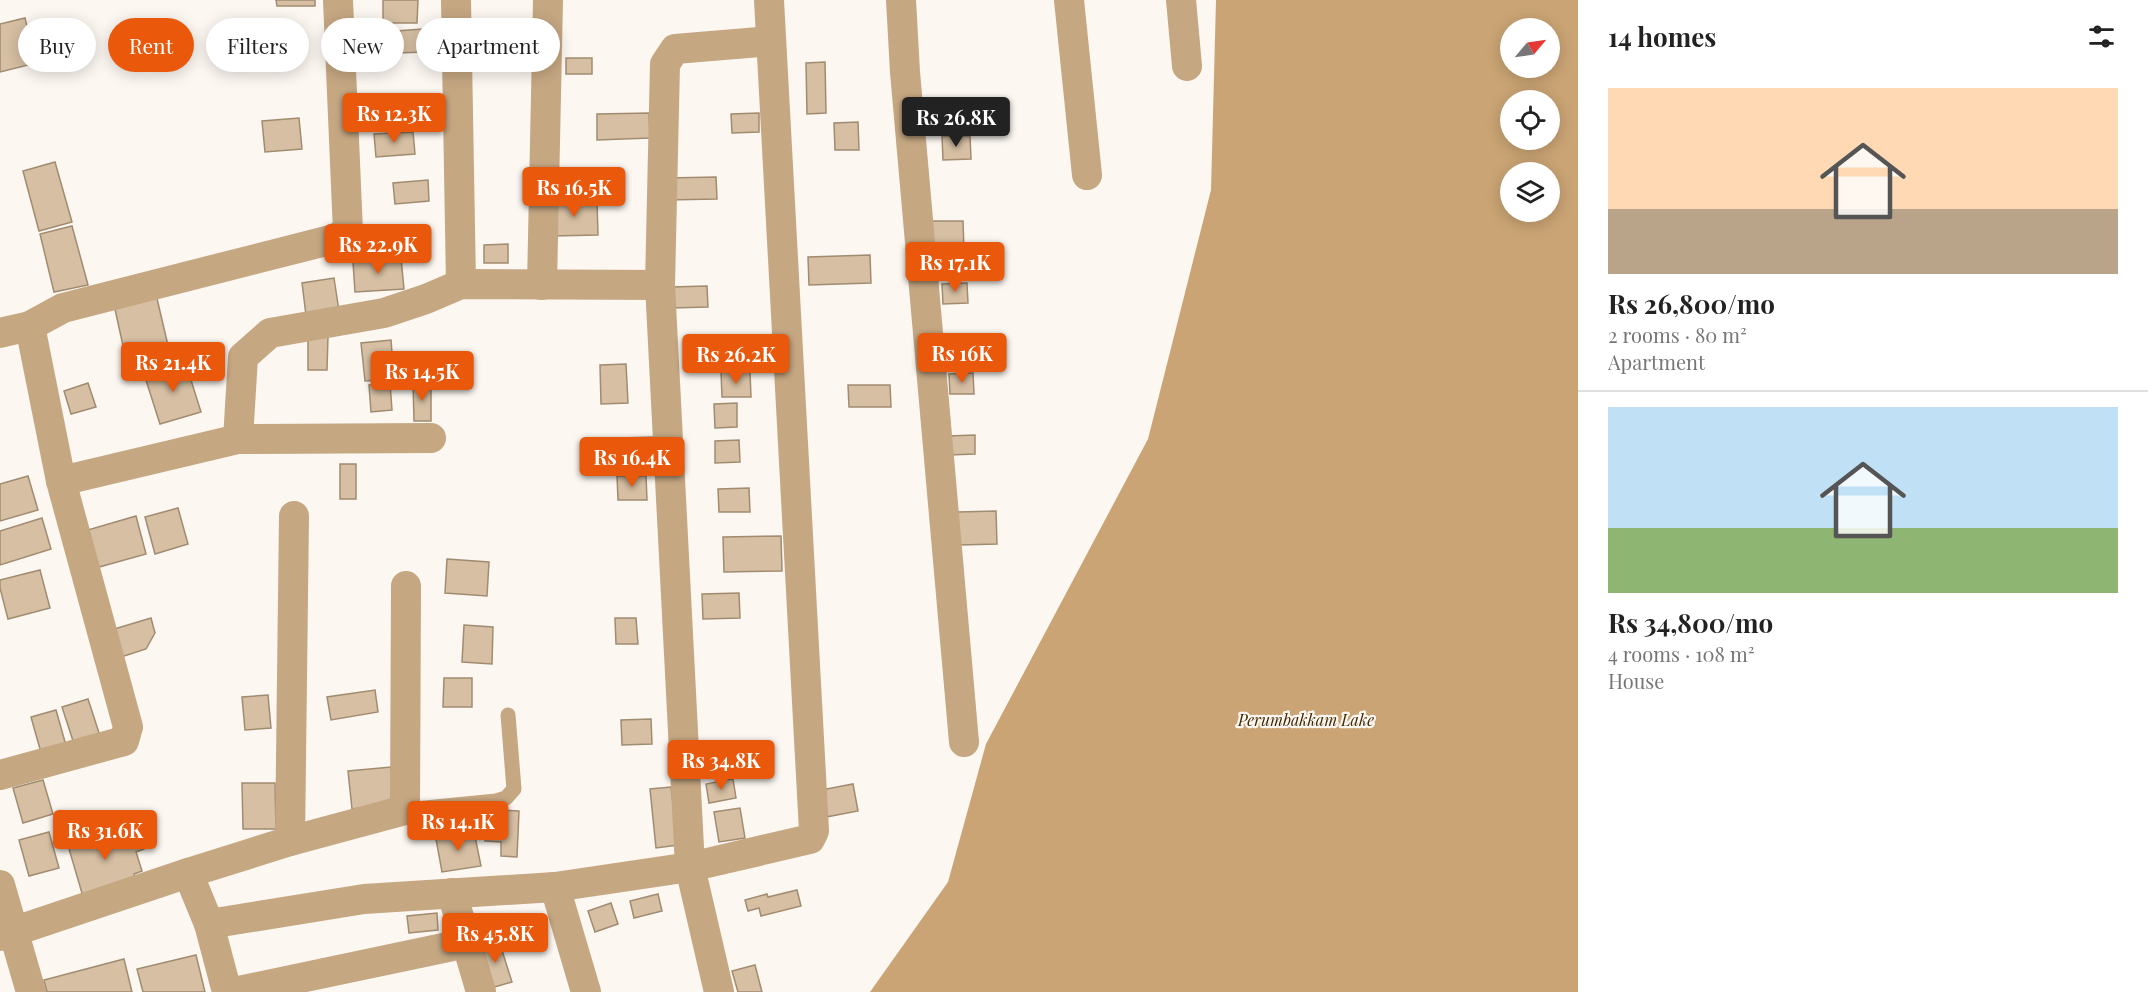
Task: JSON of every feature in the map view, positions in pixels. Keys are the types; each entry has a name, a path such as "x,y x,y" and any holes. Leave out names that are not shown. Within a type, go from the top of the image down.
{"street":[{"path":"0,333 30,326 63,308 334,239 348,232 339,0"},
{"path":"456,0 461,284"},
{"path":"542,285 548,0"},
{"path":"209,924 364,899 555,887 690,867 810,839 814,831 769,0"},
{"path":"901,0 905,72 964,742"},
{"path":"1069,0 1087,175"},
{"path":"1181,0 1187,66"},
{"path":"719,992 690,867 660,285 665,64 675,49 771,40"},
{"path":"238,439 243,357 270,333 384,312 426,299 461,284 660,285"},
{"path":"0,775 111,746 124,741 128,727 61,481 30,326"},
{"path":"61,481 238,439 431,438"},
{"path":"290,841 294,516"},
{"path":"7,934 290,841 405,810 406,586"},
{"path":"188,873 209,924 227,992"},
{"path":"0,885 7,934 30,992"},
{"path":"555,887 586,992"},
{"path":"452,893 481,992"},
{"path":"234,992 467,943"}],"lane":[{"path":"405,810 506,798 514,789 508,715"}],"water":[{"name":"Perumbakkam Lake","path":"1216,0 1578,0 1578,992 870,992 948,882 986,744 1148,439 1211,190"}],"building":[{"path":"276,0 315,0 315,6 277,6"},
{"path":"383,0 418,0 416,23 404,23 404,18 383,18"},
{"path":"18,20 18,68 0,72 0,24"},
{"path":"416,29 416,52 404,53 404,30"},
{"path":"566,58 592,58 592,74 566,74"},
{"path":"825,62 826,113 807,114 806,63"},
{"path":"649,113 650,138 597,140 597,114"},
{"path":"759,113 759,132 732,133 731,114"},
{"path":"299,118 302,149 265,152 262,121"},
{"path":"858,122 859,150 835,150 834,123"},
{"path":"413,132 415,154 376,157 374,134"},
{"path":"942,136 970,136 971,159 943,160"},
{"path":"55,162 72,222 39,231 23,171"},
{"path":"716,177 717,199 667,200 667,178"},
{"path":"428,180 429,201 395,204 393,183"},
{"path":"597,201 598,235 552,236 550,202"},
{"path":"930,221 963,221 964,251 930,252"},
{"path":"72,226 88,285 54,292 40,234"},
{"path":"508,244 508,263 484,263 484,245"},
{"path":"870,255 871,283 809,285 808,257"},
{"path":"401,258 404,289 355,292 353,262"},
{"path":"334,278 339,311 306,315 302,283"},
{"path":"967,283 968,303 943,304 942,284"},
{"path":"707,286 708,307 671,308 671,287"},
{"path":"155,290 170,354 127,364 113,300"},
{"path":"308,336 328,336 327,370 308,370"},
{"path":"391,340 394,379 365,381 361,343"},
{"path":"185,361 201,412 160,424 144,374"},
{"path":"626,364 628,403 601,404 600,365"},
{"path":"721,372 750,372 751,397 722,397"},
{"path":"973,373 974,394 950,394 949,374"},
{"path":"88,383 96,407 71,414 64,391"},
{"path":"390,383 392,410 371,412 369,385"},
{"path":"413,383 431,383 431,421 414,421"},
{"path":"848,385 890,385 891,407 849,407"},
{"path":"737,403 737,427 715,428 714,404"},
{"path":"975,435 975,454 949,455 948,436"},
{"path":"652,437 652,459 621,460 621,438"},
{"path":"739,440 740,462 715,463 715,441"},
{"path":"340,464 356,464 356,499 340,499"},
{"path":"28,476 38,510 0,521 0,484"},
{"path":"617,476 646,476 647,500 618,500"},
{"path":"749,488 750,512 719,512 718,489"},
{"path":"178,508 188,544 155,554 145,517"},
{"path":"996,511 997,544 959,545 958,512"},
{"path":"136,516 146,554 92,569 81,532"},
{"path":"42,518 51,549 0,565 0,531"},
{"path":"781,536 782,571 724,572 723,537"},
{"path":"447,559 489,562 487,596 445,593"},
{"path":"40,570 50,608 8,619 0,580"},
{"path":"739,593 740,618 703,619 702,594"},
{"path":"151,618 155,633 146,649 121,657 111,630"},
{"path":"615,618 636,618 638,644 616,644"},
{"path":"464,625 493,627 492,664 462,662"},
{"path":"444,678 472,678 472,707 443,707"},
{"path":"375,690 378,712 331,720 327,697"},
{"path":"268,695 271,728 245,730 242,697"},
{"path":"88,699 101,739 75,747 62,707"},
{"path":"56,710 67,749 42,756 31,717"},
{"path":"651,719 652,744 622,745 621,720"},
{"path":"391,767 395,804 352,809 348,771"},
{"path":"733,779 736,798 709,803 706,784"},
{"path":"43,780 53,814 23,823 13,788"},
{"path":"242,783 275,783 276,829 243,829"},
{"path":"853,784 858,811 826,817 821,790"},
{"path":"671,787 678,845 656,848 650,789"},
{"path":"740,808 745,838 719,842 714,812"},
{"path":"498,810 519,811 517,857 501,856 501,842 485,841 486,816 497,816"},
{"path":"117,830 118,834 130,830 132,837 141,835 144,849 136,852 142,871 134,874 135,878 84,900 67,842 83,836 84,839"},
{"path":"49,832 59,868 29,876 19,840"},
{"path":"474,832 481,866 442,872 436,839"},
{"path":"797,890 801,906 761,916 759,908 748,911 745,900"},
{"path":"658,894 662,911 634,918 630,901"},
{"path":"611,903 618,924 595,932 588,911"},
{"path":"437,913 438,930 409,933 407,916"},
{"path":"499,941 512,982 491,988 478,947"},
{"path":"196,955 205,992 143,992 137,969"},
{"path":"124,959 132,992 47,992 44,980"},
{"path":"755,965 762,992 738,992 732,971"}]}
